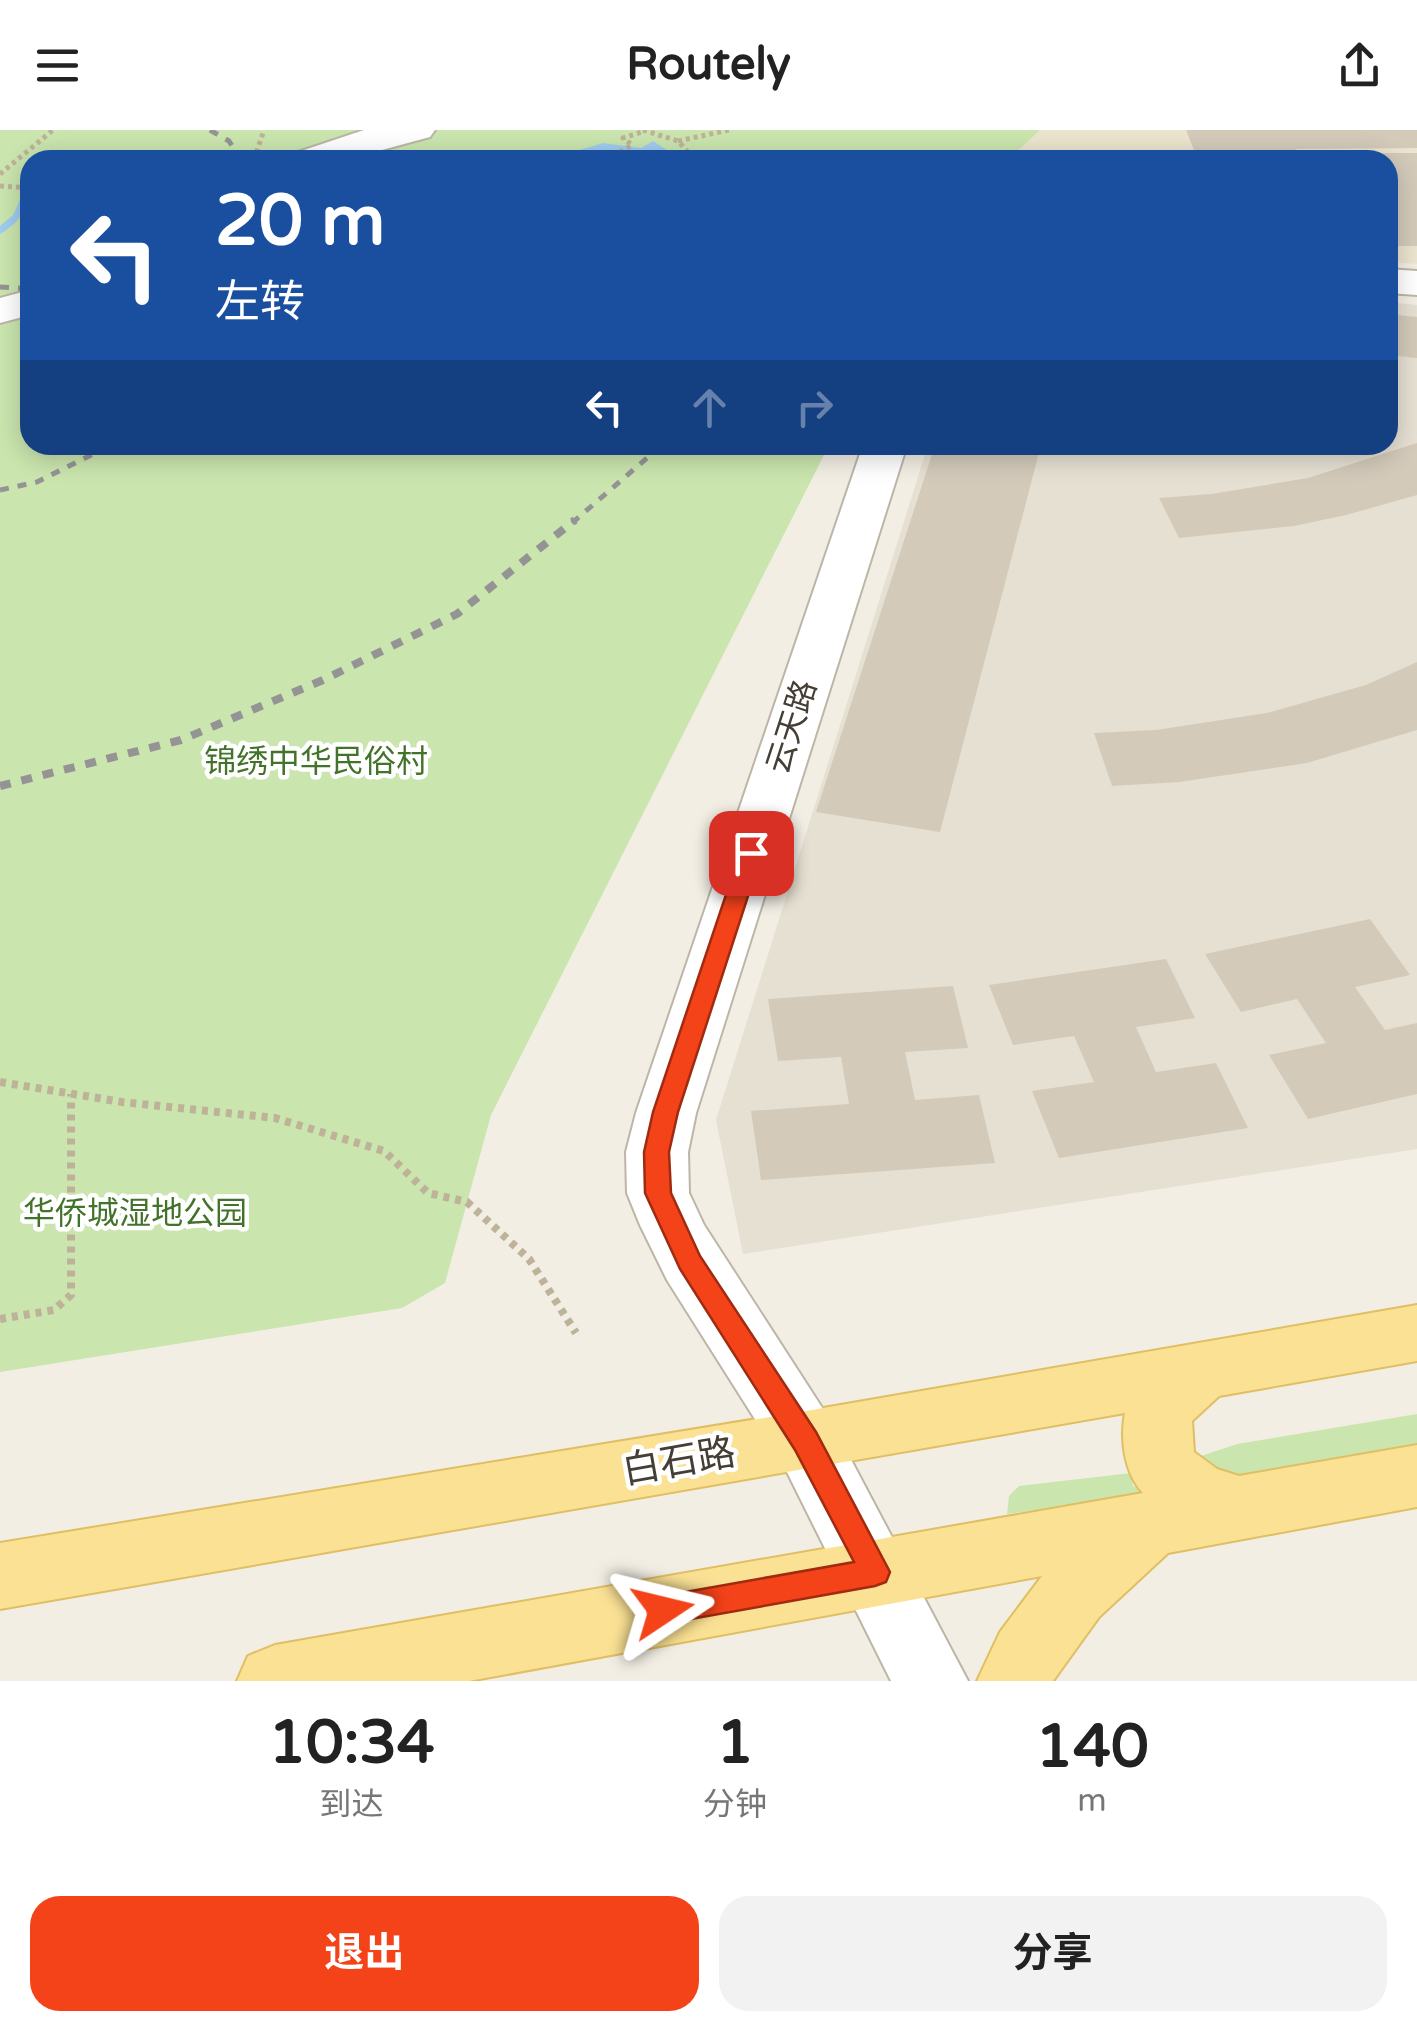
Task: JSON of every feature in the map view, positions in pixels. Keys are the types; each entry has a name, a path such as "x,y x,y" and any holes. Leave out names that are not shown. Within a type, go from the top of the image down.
{"main road":[{"name":"白石路","path":"0,1576 806,1441 1417,1333"},
{"path":"1202,1370 1160,1408 1156,1432 1163,1468 1193,1491 1239,1508"},
{"path":"276,1681 1417,1476"},
{"path":"1015,1681 1026,1654 1058,1608 1101,1564 1151,1522"}],"street":[{"path":"337,150 364,140 418,130"},
{"name":"云天路","path":"882,455 666,1112 657,1152 658,1193 690,1262 806,1441 930,1681"}],"path":[{"path":"33,150 42,146 53,130"},
{"path":"623,150 632,145 624,138 644,130 678,141 729,130"},
{"path":"678,141 686,150"},
{"path":"0,174 20,156"},
{"path":"0,1082 275,1118 384,1151 428,1193 467,1202 529,1260 576,1333"},
{"path":"0,1319 54,1310 70,1294 72,1094"}],"shaded area":[{"path":"1040,130 1417,130 1417,264 1398,263 1398,150 1019,150"},
{"path":"1398,303 1417,305 1417,1149 743,1254 716,1120 925,455 1398,455"}],"green space":[{"name":"锦绣中华民俗村","path":"0,130 1040,130 1019,150 20,150 20,455 824,455 491,1115 445,1283 402,1308 0,1372"},
{"path":"1417,1414 1417,1443 1212,1480 1200,1468 1201,1456 1237,1444"},
{"path":"1131,1473 1133,1486 1148,1495 1007,1514 1009,1496 1019,1486"}],"water":[{"path":"653,141 667,150 580,150 603,143 641,148"}],"building":[{"path":"1186,130 1417,130 1417,148 1194,150"},
{"path":"1398,153 1417,153 1417,246 1398,246"},
{"path":"1398,315 1417,317 1417,358 1398,356"},
{"path":"1417,443 1417,495 1294,526 1179,538 1159,498 1212,494 1308,478 1380,455 1398,455 1398,449"},
{"path":"932,455 1038,455 940,832 816,812"},
{"path":"1417,662 1417,730 1307,763 1179,782 1112,786 1094,733 1156,730 1267,713 1366,685"},
{"path":"1370,919 1410,975 1355,987 1385,1030 1417,1023 1417,1094 1308,1119 1269,1055 1326,1043 1297,999 1241,1012 1205,954"},
{"path":"1166,959 1195,1018 1136,1027 1156,1072 1216,1063 1248,1128 1059,1158 1032,1091 1094,1082 1074,1036 1013,1045 989,985"},
{"path":"953,986 968,1048 905,1052 915,1100 979,1095 995,1163 761,1180 751,1111 849,1104 841,1057 778,1061 768,999"}],"waterway":[{"path":"0,231 20,210"}],"railway":[{"path":"210,130 229,141 235,150"},
{"path":"0,287 20,289"},
{"path":"0,490 37,482 91,455"},
{"path":"572,523 650,455"},
{"path":"0,786 181,740 323,680 457,614 575,520"}],"route":[{"path":"663,1610 875,1572 806,1441 690,1262 658,1193 657,1152 666,1112 751,853"}],"park label":[{"name":"华侨城湿地公园","path":"135,1214"}]}
